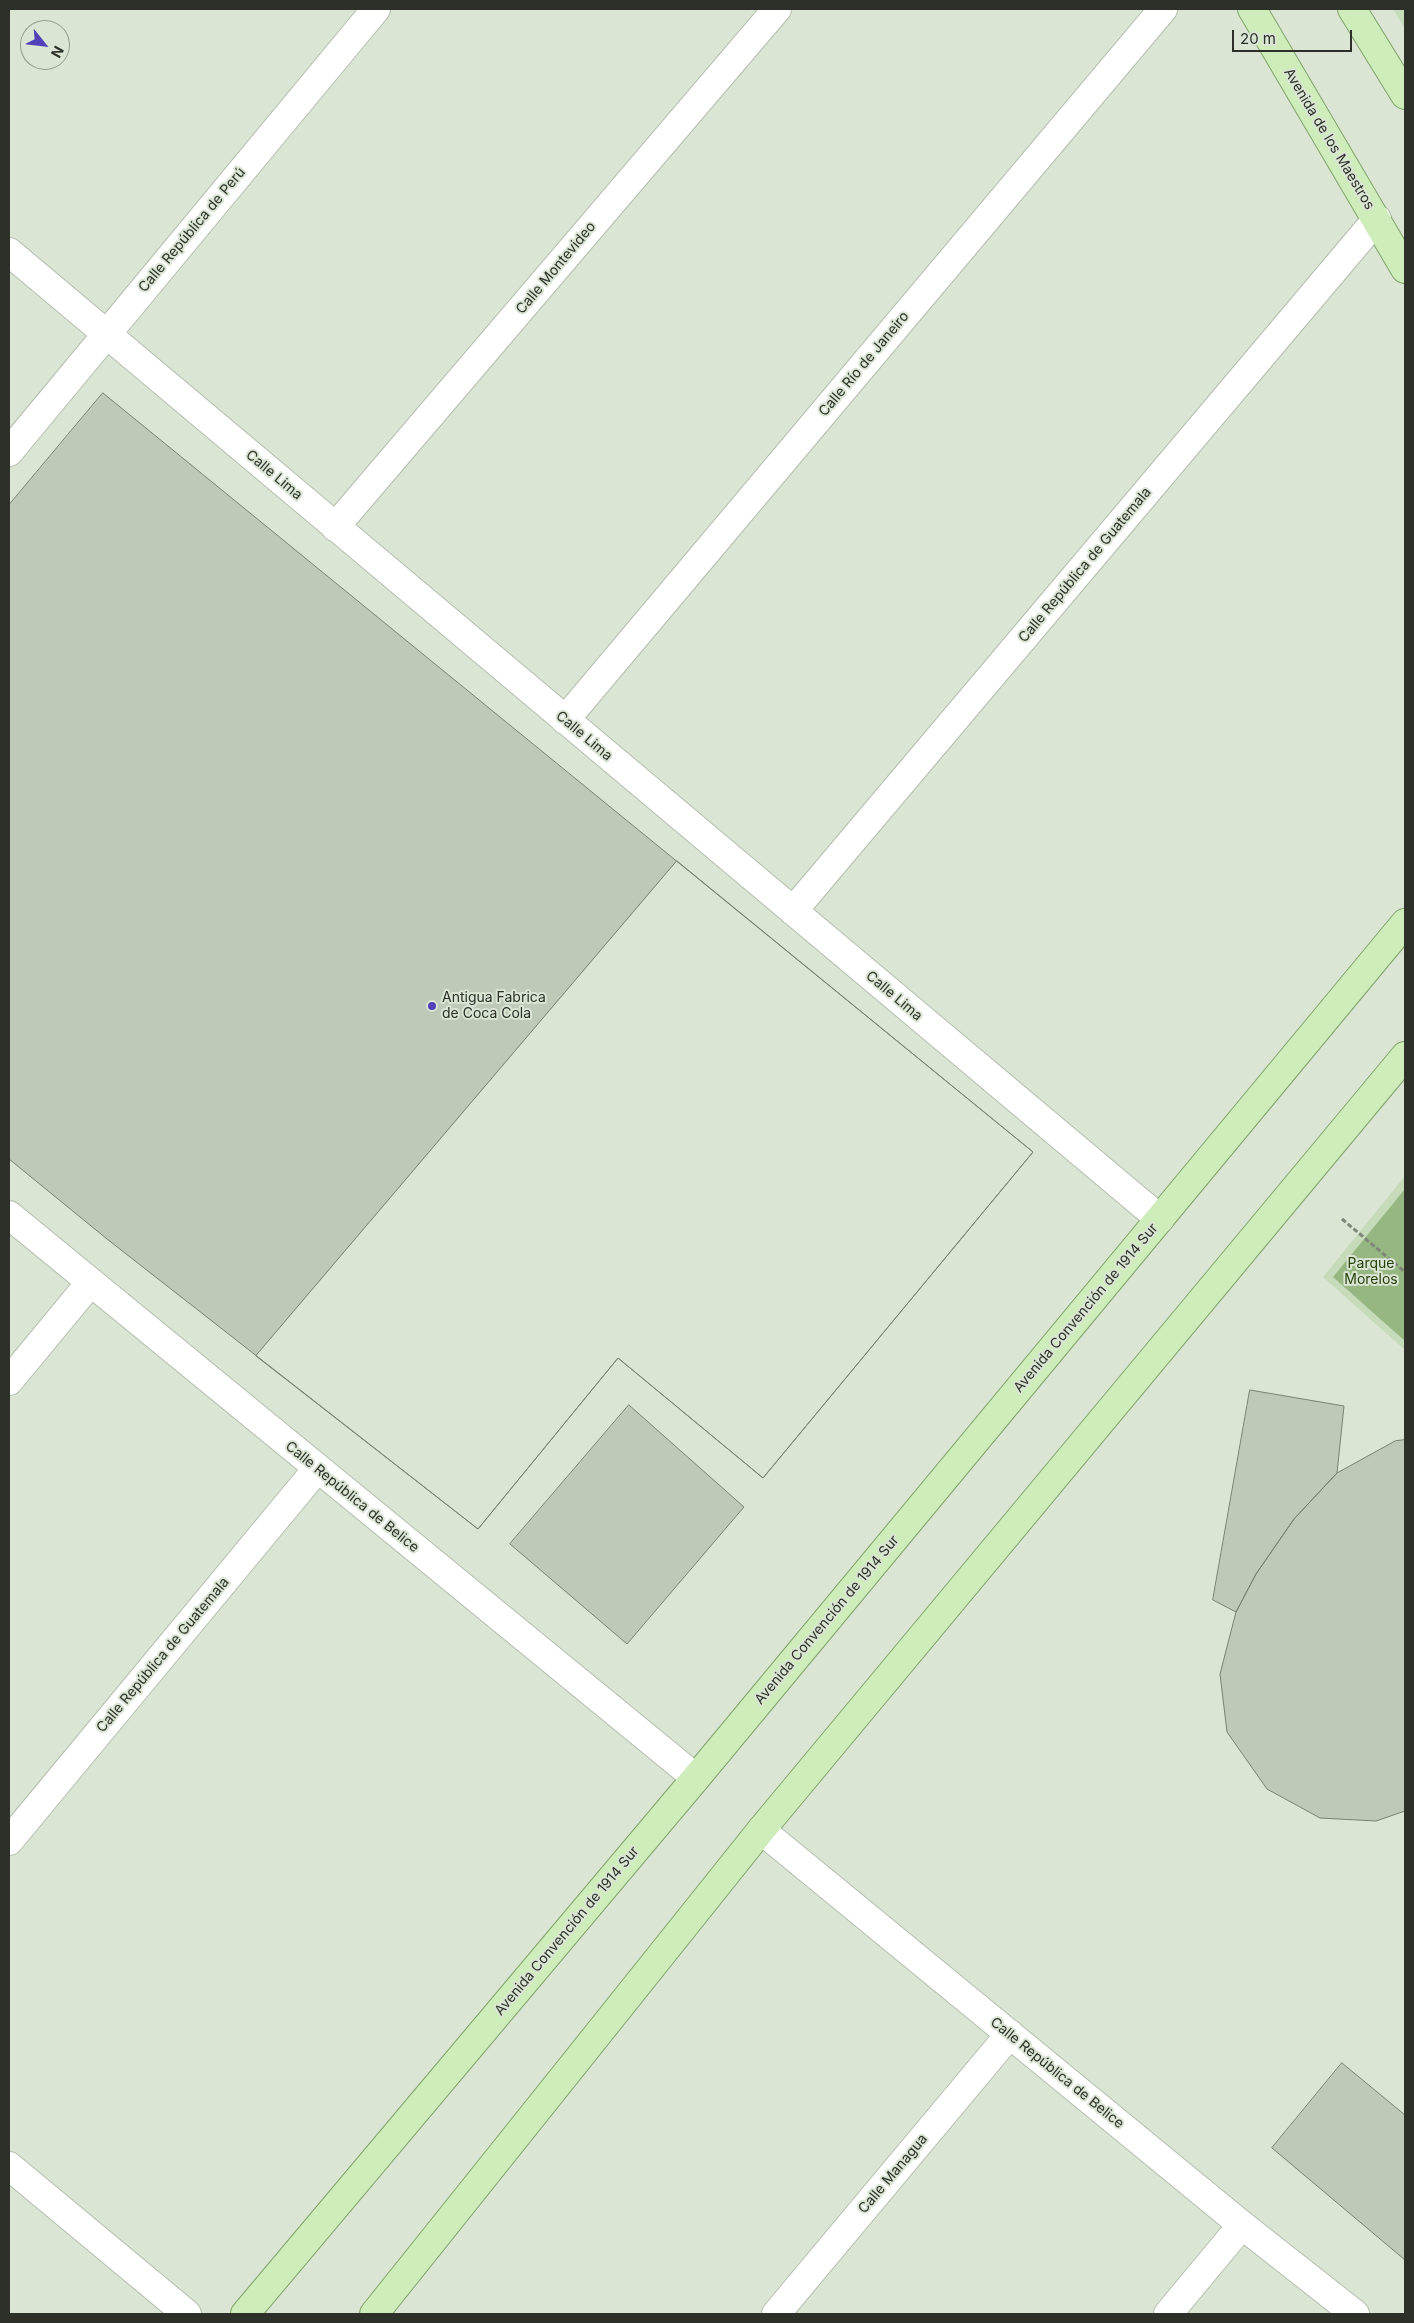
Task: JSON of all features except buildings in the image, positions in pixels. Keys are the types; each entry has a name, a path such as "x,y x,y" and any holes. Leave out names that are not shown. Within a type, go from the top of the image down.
{"main road":[{"name":"Avenida de los Maestros","path":"1252,9 1405,269"},
{"path":"1352,9 1405,94"},
{"name":"Avenida Convención de 1914 Sur","path":"245,2314 696,1778 1405,923"},
{"path":"374,2314 761,1830 1405,1056"}],"street":[{"name":"Calle República de Perú","path":"9,452 376,9"},
{"name":"Calle Montevideo","path":"335,527 777,9"},
{"name":"Calle Río de Janeiro","path":"566,720 1163,9"},
{"name":"Calle República de Guatemala","path":"793,911 1377,219"},
{"name":"Calle Lima","path":"9,252 1160,1219"},
{"name":"Calle República de Belice","path":"9,1216 696,1778"},
{"path":"9,1381 90,1283"},
{"name":"Calle República de Guatemala","path":"9,1841 317,1469"},
{"name":"Calle República de Belice","path":"761,1830 1242,2225 1354,2314"},
{"name":"Calle Managua","path":"776,2314 1010,2034"},
{"path":"9,2166 187,2314"},
{"path":"1168,2314 1242,2225"}],"path":[{"path":"1342,1219 1405,1270"}],"green space":[{"path":"1393,9 1405,9 1405,29"},
{"name":"Parque Morelos","path":"1405,1176 1405,1350 1323,1277"},
{"name":"Parque Morelos","path":"1405,1189 1405,1341 1333,1277"}],"place":[{"name":"Antigua Fabrica de Coca Cola","path":"432,1006"}]}
